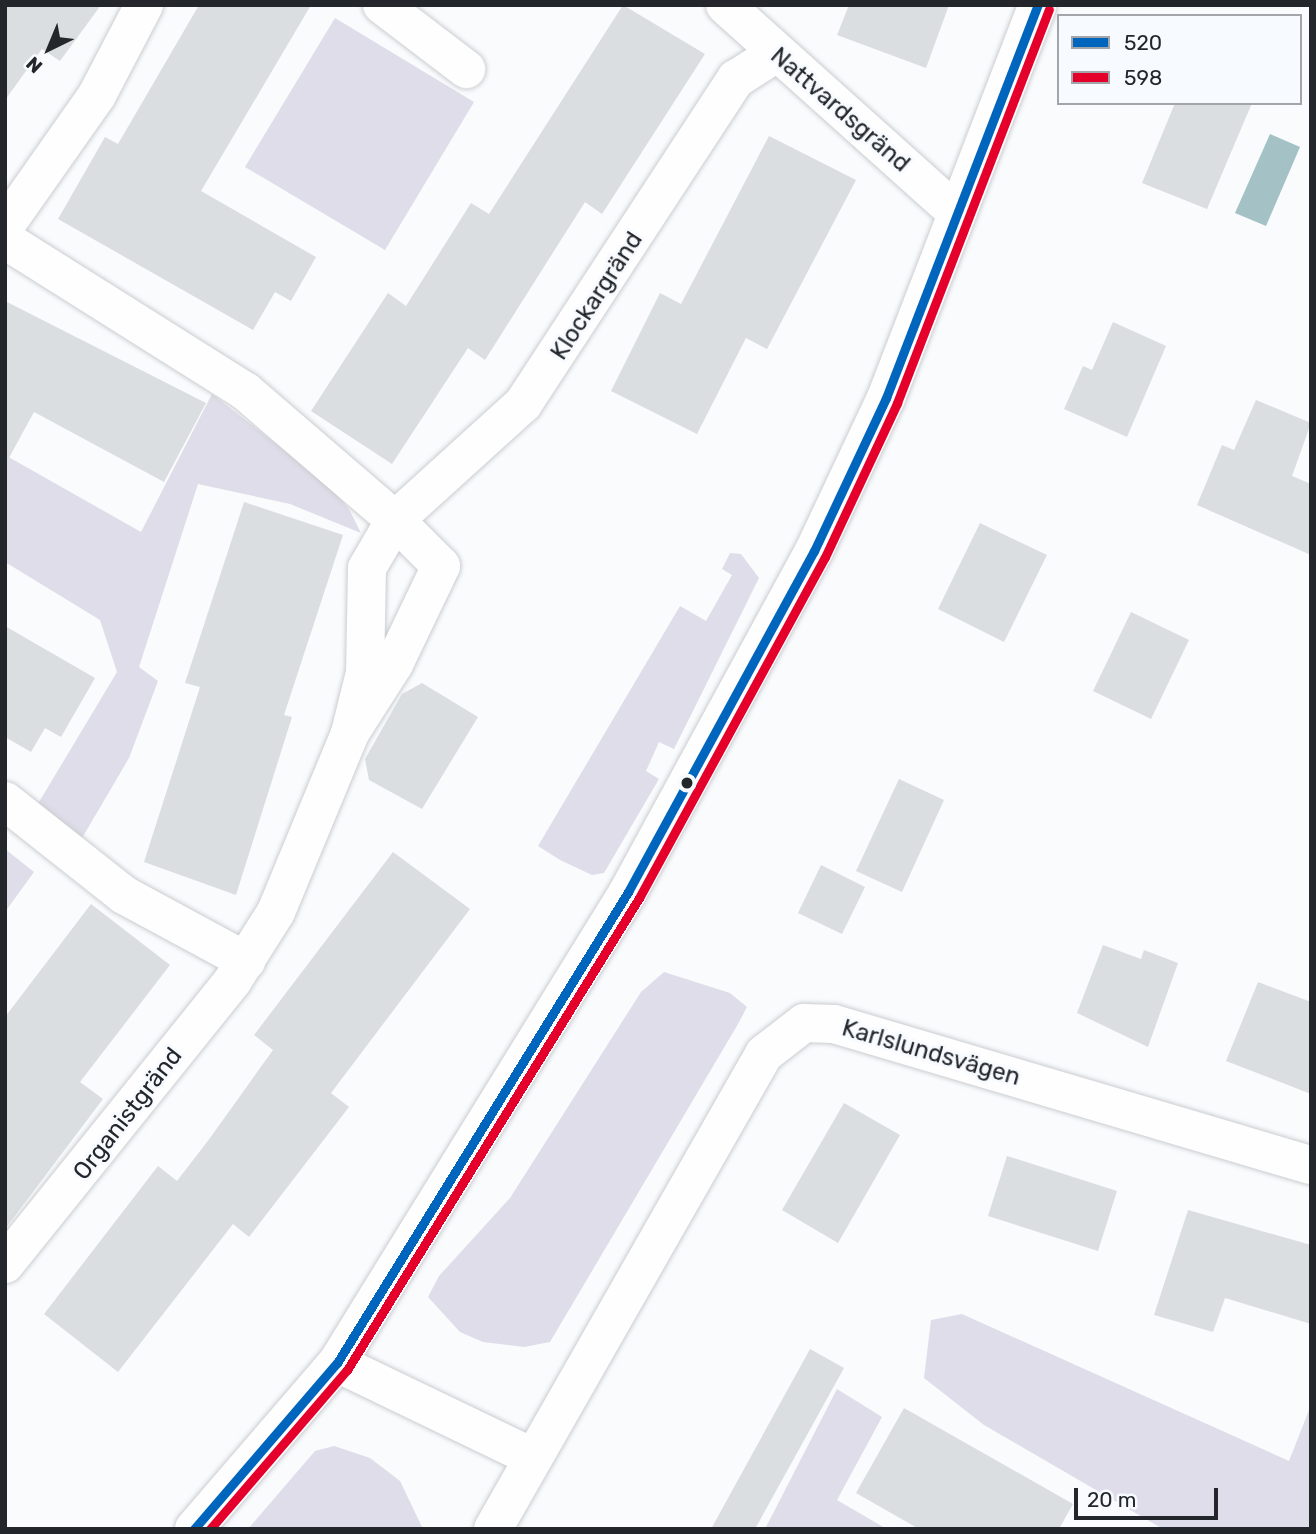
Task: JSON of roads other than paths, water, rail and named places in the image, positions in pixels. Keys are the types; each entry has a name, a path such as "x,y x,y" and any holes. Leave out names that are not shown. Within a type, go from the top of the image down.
{"street":[{"path":"144,5 97,95 8,238 245,391 395,520"},
{"path":"382,5 466,69"},
{"name":"Nattvardsgränd","path":"725,5 775,54 956,212"},
{"path":"194,1529 337,1363 628,892 814,551 886,398 1038,5"},
{"name":"Klockargränd","path":"395,520 523,404 736,79 775,54"},
{"name":"Organistgränd","path":"5,1264 246,961 276,912 350,733 365,673 367,568 395,520 441,566 394,664 350,733"},
{"path":"5,801 124,895 246,961"},
{"name":"Karlslundsvägen","path":"493,1529 530,1456 764,1054 804,1023 834,1024 1311,1165"},
{"path":"337,1363 530,1456"}],"water":[{"path":"1270,134 1300,147 1266,226 1235,213"}]}
